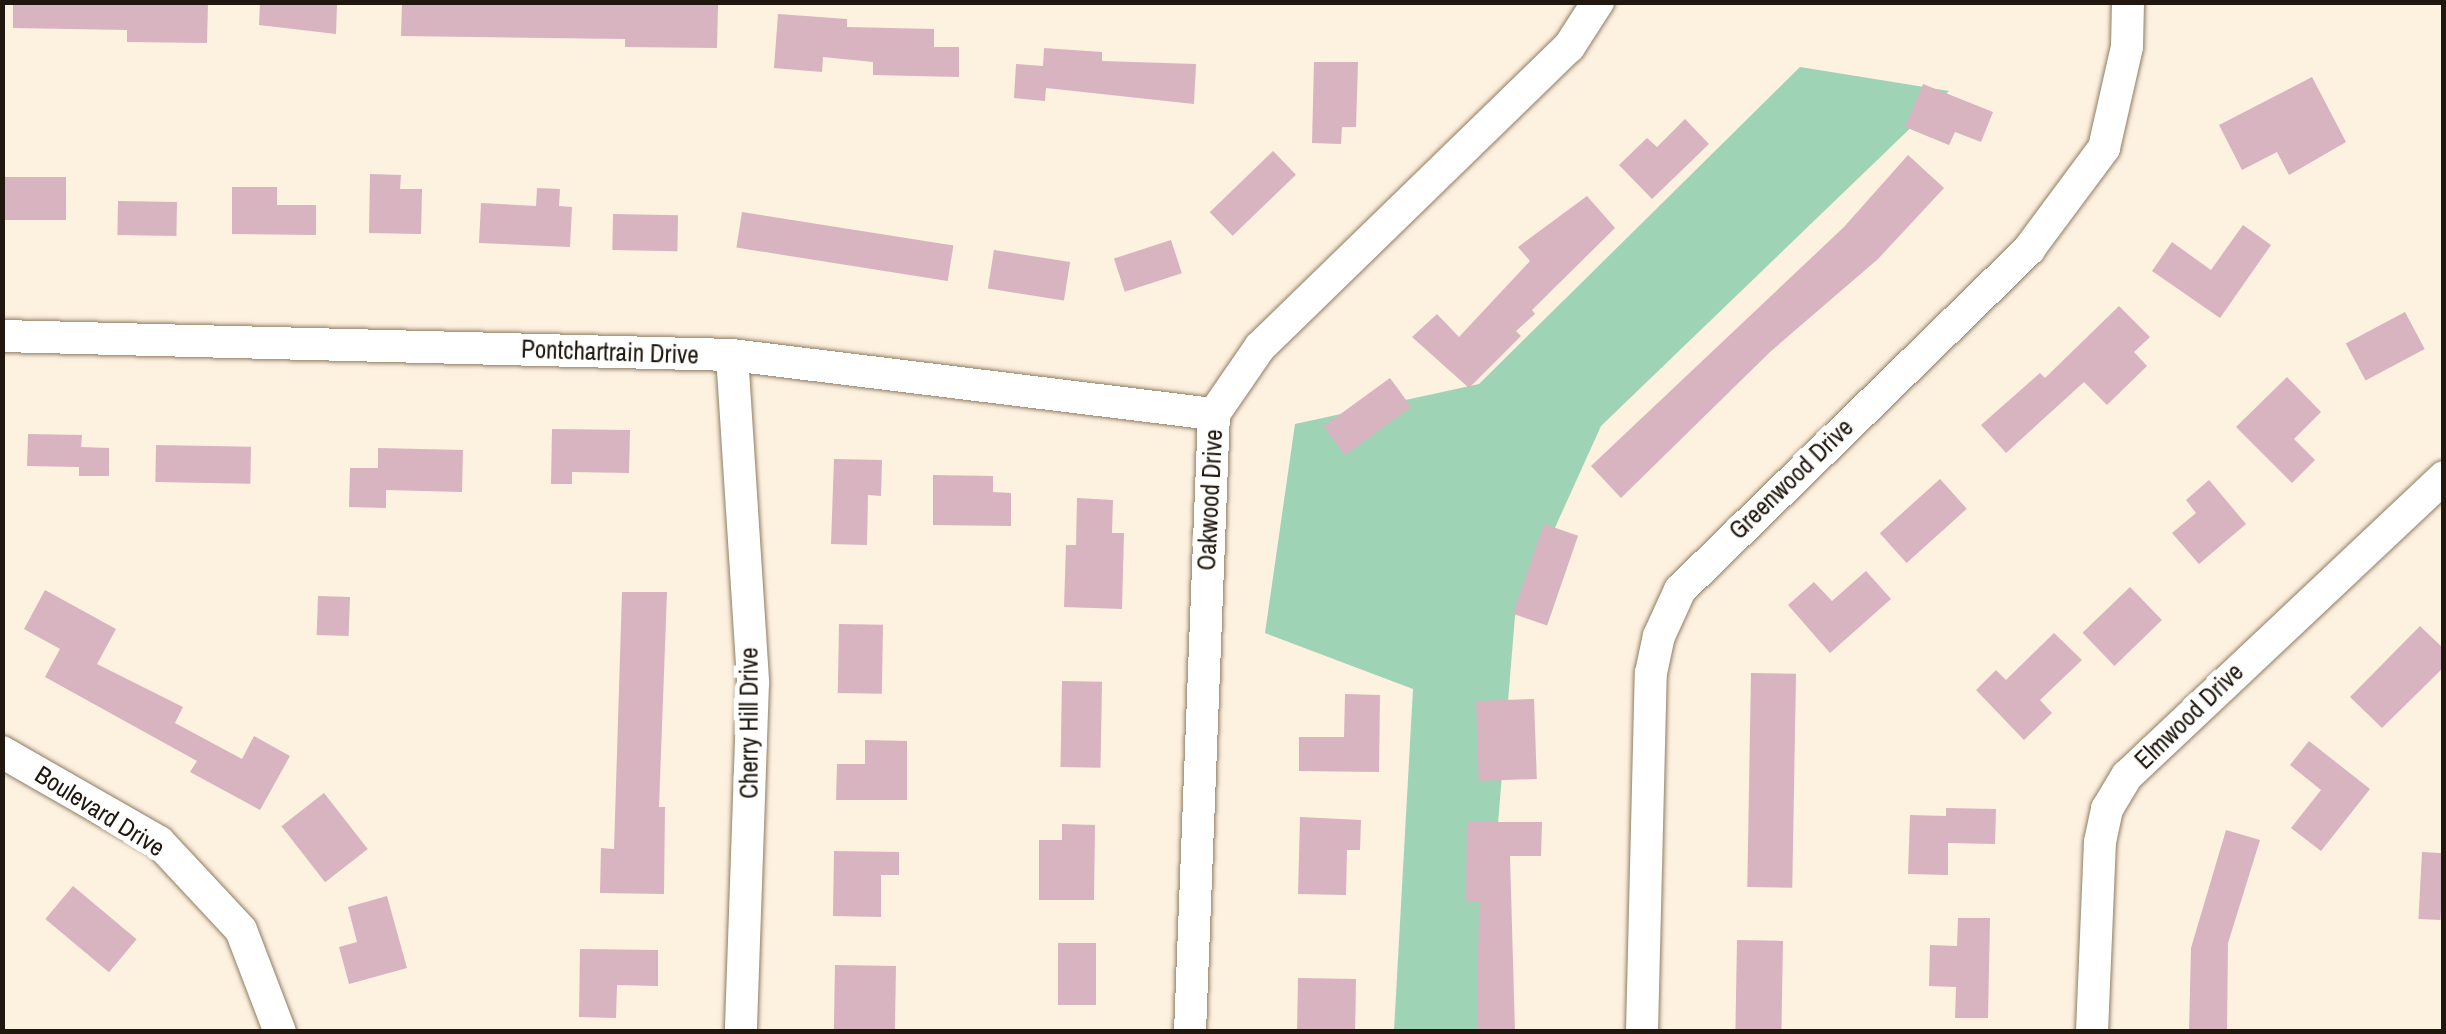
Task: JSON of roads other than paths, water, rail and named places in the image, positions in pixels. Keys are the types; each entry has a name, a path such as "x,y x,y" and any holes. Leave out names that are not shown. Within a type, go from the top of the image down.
{"street":[{"name":"Oakwood Drive","path":"1190,1032 1214,414 1248,359 1569,47 1598,2"},
{"name":"Greenwood Drive","path":"1642,1032 1651,673 1658,636 1680,590 2029,250 2104,148 2126,46 2128,2"},
{"name":"Pontchartrain Drive","path":"2,336 732,355 1214,414"},
{"name":"Cherry Hill Drive","path":"732,355 753,683 741,1032"},
{"name":"Elmwood Drive","path":"2092,1032 2100,842 2107,809 2127,776 2444,477"},
{"name":"Boulevard Drive","path":"2,752 160,842 240,930 280,1032"}]}
